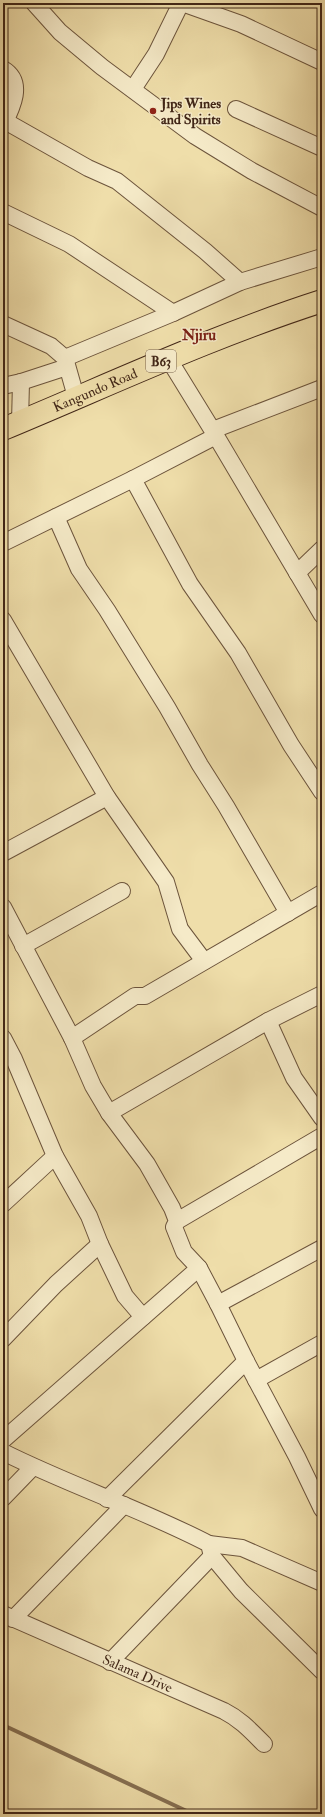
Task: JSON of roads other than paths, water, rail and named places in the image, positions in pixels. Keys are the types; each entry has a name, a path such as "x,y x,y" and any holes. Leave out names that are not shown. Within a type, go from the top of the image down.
{"highway":[{"name":"Kangundo Road","path":"11,425 168,358 284,313 322,301"}],"street":[{"path":"34,3 60,32 102,68 133,89 195,136 252,171 322,208"},
{"path":"133,89 156,54 182,3 241,24 322,62"},
{"path":"3,69 10,74 16,82 16,91 4,124 88,168 117,181 205,251 240,282"},
{"path":"236,109 322,148"},
{"path":"3,212 69,244 173,313"},
{"path":"3,386 21,382 240,282 322,258"},
{"path":"3,324 50,346 66,362 76,397"},
{"path":"168,358 322,615"},
{"path":"11,425 21,382"},
{"path":"3,543 133,480 214,433 322,388"},
{"path":"133,480 190,584 238,653 291,745 322,792"},
{"path":"56,517 79,569 108,610 167,707 288,913"},
{"path":"297,573 322,549"},
{"path":"3,620 107,797 166,882 180,929 204,962"},
{"path":"3,853 107,797"},
{"path":"23,946 122,891"},
{"path":"72,1038 135,996 145,996 322,893"},
{"path":"4,910 72,1038 93,1086 108,1113 147,1164 172,1208 177,1221"},
{"path":"108,1113 268,1021 322,994"},
{"path":"268,1021 294,1078 322,1118"},
{"path":"3,1038 8,1064 55,1156 89,1216 100,1244 125,1296 144,1317"},
{"path":"322,1136 177,1221 174,1227 184,1252 199,1268 218,1304 246,1361 297,1457 322,1509"},
{"path":"3,1204 55,1156"},
{"path":"3,1339 56,1284 100,1244"},
{"path":"218,1304 322,1248"},
{"path":"3,1440 199,1268"},
{"path":"256,1380 322,1342"},
{"path":"107,1499 246,1361"},
{"path":"3,1452 33,1467 178,1528 211,1550 241,1591 322,1671"},
{"path":"3,1498 33,1467"},
{"path":"8,1617 124,1506"},
{"path":"110,1662 211,1550 242,1548 322,1583"},
{"name":"Salama Drive","path":"8,1617 235,1716 264,1744"}],"waterway":[{"path":"3,1725 193,1814"}],"place":[{"name":"Jips Wines and Spirits","path":"153,111"}],"district":[{"name":"Njiru","path":"199,335"}]}
